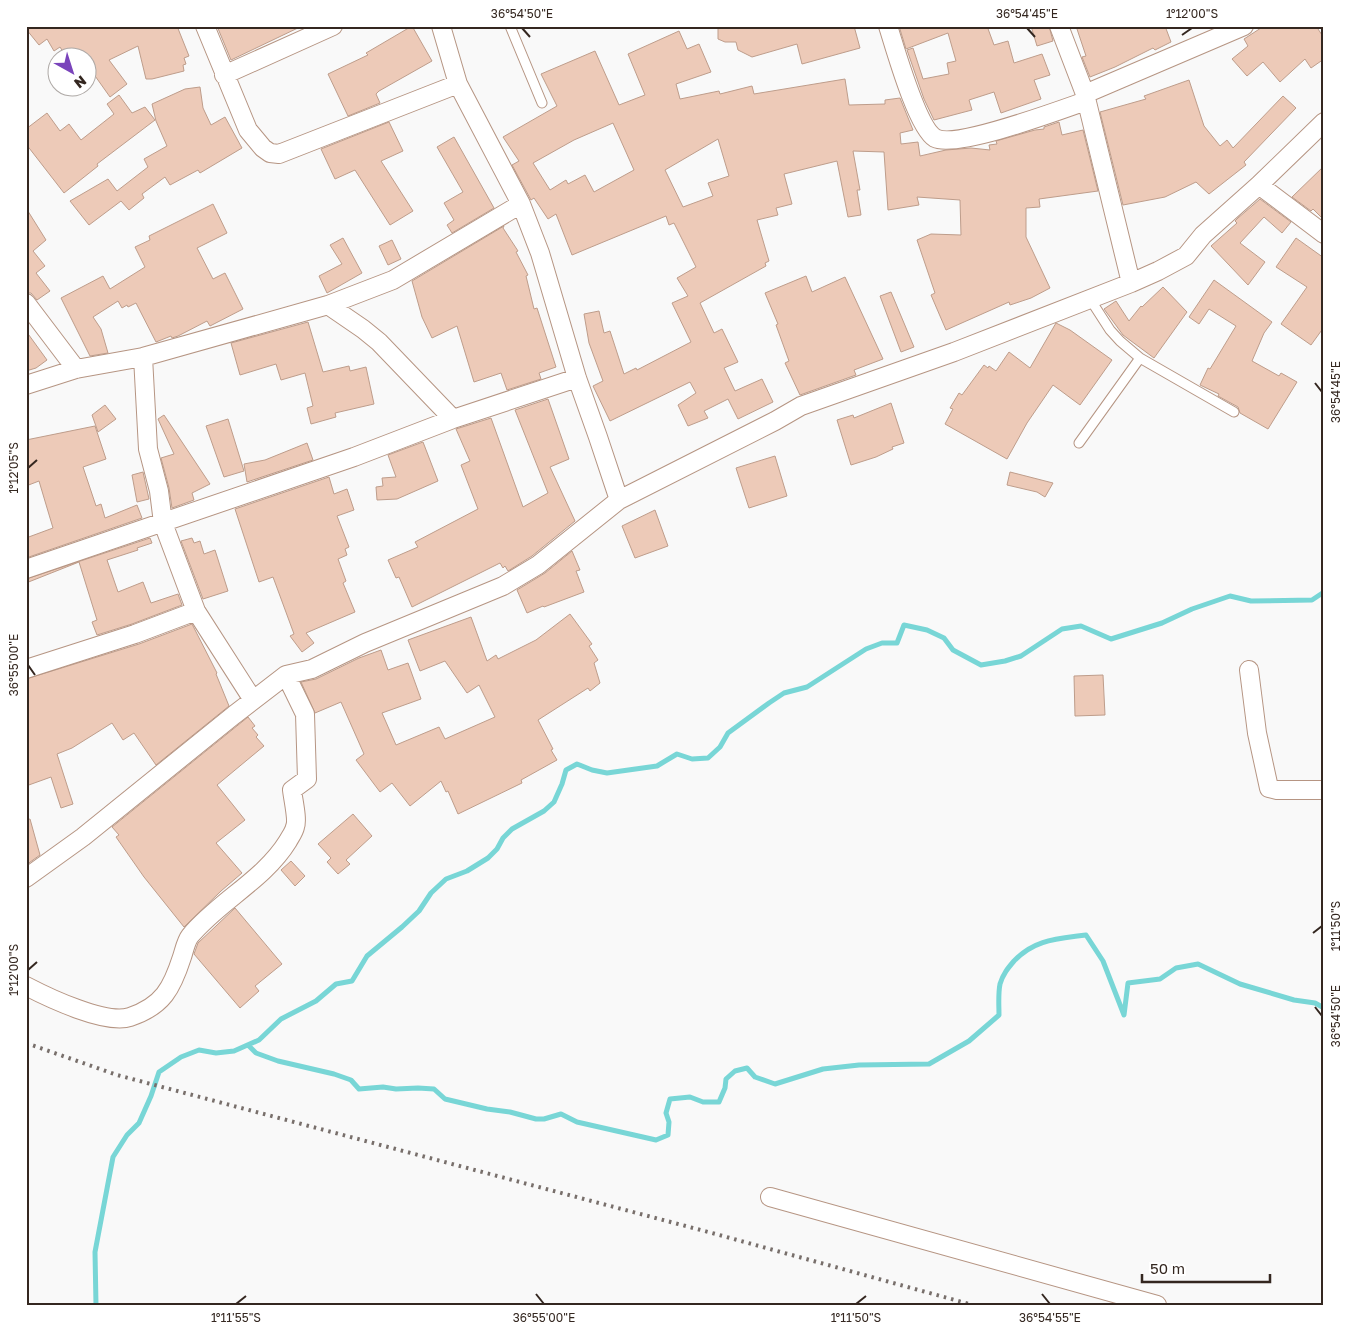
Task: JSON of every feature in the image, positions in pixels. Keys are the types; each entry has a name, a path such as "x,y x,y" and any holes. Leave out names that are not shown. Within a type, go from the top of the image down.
{"street":[{"path":"205,26 248,130 263,148 270,153 279,154 458,84"},
{"path":"224,75 332,26"},
{"path":"441,26 458,84 521,204 540,253 577,378 619,500"},
{"path":"888,26 902,70 920,116 930,133 936,138 943,140 1006,129 1085,97 1244,26"},
{"path":"1059,26 1085,97 1131,283"},
{"path":"26,878 83,837 253,700 286,676 312,669 365,643 503,586 538,565 619,500 754,432 801,406 954,352 1131,283 1186,256 1203,235 1259,186 1324,122"},
{"path":"1259,186 1324,234"},
{"path":"26,385 76,369 143,357 328,305 393,280 521,204"},
{"path":"26,303 76,369"},
{"path":"328,305 364,329 379,342 453,419"},
{"path":"143,357 148,449 159,490 163,523 196,611 253,700"},
{"path":"26,568 163,523 354,457 453,419 577,378"},
{"path":"26,669 134,634 196,611"},
{"path":"1249,670 1257,733 1269,788 1277,790 1324,790"},
{"path":"26,986 44,996 94,1015 118,1019 136,1015 157,1004 163,998 176,977 189,937 280,854 296,826 292,790 307,779 305,714 286,676"},
{"path":"770,1197 1157,1305"}],"lane":[{"path":"510,26 542,103"},
{"path":"1090,299 1110,330 1140,358 1234,412"},
{"path":"1079,443 1140,358"}],"building":[{"path":"26,26 177,26 189,56 184,58 186,64 183,65 184,71 152,79 146,79 138,46 109,60 127,84 110,97 98,80 98,48 52,48 47,39 39,45 26,29"},
{"path":"217,26 302,26 231,60"},
{"path":"412,26 432,61 379,91 376,94 380,103 348,116 328,74 368,55 366,53"},
{"path":"718,26 854,26 860,48 802,64 797,44 752,57 738,50 736,42 725,42 718,39"},
{"path":"899,26 987,26 994,45 1008,41 1014,63 1042,54 1050,75 1034,80 1041,99 1001,113 994,92 969,100 972,110 934,120 924,99 907,50 913,48 923,79 949,74 947,63 956,61 948,33 906,49"},
{"path":"1031,26 1049,26 1053,41 1037,46"},
{"path":"1076,26 1165,26 1171,42 1155,50 1153,48 1090,77 1082,57 1086,56"},
{"path":"1264,26 1316,26 1324,38 1324,59 1311,68 1305,59 1280,82 1263,62 1247,76 1232,59 1248,46 1244,39"},
{"path":"679,31 687,49 699,44 711,72 676,84 680,99 719,91 720,94 752,86 754,94 845,79 849,105 885,104 885,100 900,98 913,130 900,133 901,144 918,142 920,156 946,150 971,148 990,150 989,145 997,144 996,141 1044,129 1044,127 1059,122 1062,135 1083,130 1098,191 1039,199 1040,207 1026,208 1026,237 1050,288 1031,298 1010,305 1009,302 946,330 931,295 935,293 917,240 931,234 961,235 960,200 917,197 919,205 888,210 884,152 853,151 860,190 857,190 861,215 848,217 837,161 784,174 792,204 776,208 778,215 757,220 769,261 765,263 766,266 700,303 714,333 722,329 738,362 724,368 735,391 762,379 773,402 738,419 728,399 704,411 708,418 688,426 678,405 696,393 690,382 610,421 593,386 603,381 589,343 584,314 599,311 604,333 610,331 624,374 636,368 637,370 691,342 672,303 688,296 677,278 696,267 674,223 669,225 666,216 572,255 556,214 548,219 534,198 531,200 512,165 519,161 503,137 557,106 541,74 595,51 619,105 645,95 628,54","holes":["613,123 634,170 594,192 585,175 568,184 566,180 550,190 533,163 574,140","718,139 729,176 708,183 713,196 683,207 665,170"]},
{"path":"1189,80 1204,126 1220,146 1227,140 1233,148 1283,96 1296,108 1244,162 1246,165 1209,194 1196,182 1165,197 1123,205 1100,112 1146,99 1144,96"},
{"path":"200,87 203,108 211,125 225,117 242,148 200,173 198,170 170,185 165,177 142,194 144,198 129,210 121,201 89,225 70,201 108,179 117,191 148,167 144,159 167,146 156,121 152,104 185,89"},
{"path":"119,95 132,113 145,107 155,120 97,164 98,166 64,193 26,144 26,129 47,113 60,131 69,124 81,140 114,114 107,104"},
{"path":"389,122 403,151 381,161 413,211 390,225 355,170 335,179 321,149"},
{"path":"454,137 494,208 452,233 447,225 454,220 444,203 463,192 437,147"},
{"path":"1324,166 1324,220 1313,209 1311,211 1292,197"},
{"path":"1260,199 1291,222 1282,233 1264,217 1240,243 1265,262 1248,285 1211,246 1237,223 1235,221 1238,218"},
{"path":"213,204 227,233 197,248 213,279 225,273 243,309 210,326 207,321 178,336 172,338 171,336 156,342 136,303 122,308 118,301 93,317 101,329 108,353 90,356 61,298 103,276 110,289 145,267 135,247 150,240 149,236"},
{"path":"26,208 46,240 33,251 45,266 36,273 50,291 37,300 31,293 26,293"},
{"path":"504,226 503,228 518,251 516,252 528,275 526,276 534,309 537,308 556,367 539,373 541,379 507,390 501,373 474,382 457,326 432,338 422,317 412,281"},
{"path":"343,238 362,273 327,293 319,276 342,264 330,245"},
{"path":"1296,238 1324,258 1324,327 1311,345 1281,324 1307,287 1276,267"},
{"path":"392,240 401,259 388,265 379,246"},
{"path":"806,276 812,292 845,277 883,359 854,370 856,375 800,395 785,363 789,361 776,325 778,324 765,293"},
{"path":"1214,280 1272,322 1264,333 1252,361 1279,376 1281,373 1297,382 1268,429 1240,413 1238,407 1218,396 1219,394 1200,385 1208,368 1210,369 1236,326 1209,309 1199,324 1189,317"},
{"path":"1163,287 1187,312 1154,358 1123,335 1104,309 1116,301 1129,321 1141,306"},
{"path":"891,292 914,347 901,352 880,296"},
{"path":"308,322 323,372 349,366 350,371 366,367 374,404 335,413 336,417 311,424 307,408 313,406 305,373 281,380 276,364 240,375 231,343"},
{"path":"1056,323 1070,330 1112,360 1080,405 1053,385 1027,423 1007,459 945,424 953,409 950,408 959,393 962,395 984,365 996,371 1009,352 1030,368"},
{"path":"26,331 47,360 36,368 26,371"},
{"path":"548,399 569,459 550,467 575,521 532,556 508,571 500,563 412,607 399,577 396,578 388,560 418,547 415,542 478,509 461,465 470,461 456,429 491,418 523,507 548,493 515,410"},
{"path":"891,403 904,443 892,447 893,449 876,457 851,465 837,420 853,415 854,418"},
{"path":"105,405 116,419 98,432 92,415"},
{"path":"164,415 210,484 192,493 194,500 172,508 161,458 174,454 158,419"},
{"path":"228,419 244,471 224,477 206,426"},
{"path":"95,426 106,459 83,467 96,506 101,504 105,518 137,505 142,518 26,558 26,538 53,528 39,481 26,486 26,440"},
{"path":"423,442 438,481 397,499 377,500 376,487 383,486 382,478 396,477 388,455"},
{"path":"307,443 313,460 247,482 244,464 265,460"},
{"path":"775,456 787,496 749,508 736,468"},
{"path":"143,472 149,499 137,502 132,475"},
{"path":"1010,472 1053,483 1045,497 1037,492 1007,485"},
{"path":"329,477 334,494 347,489 354,510 337,516 349,547 345,549 347,555 338,559 346,581 343,583 355,612 306,633 314,643 302,652 290,636 294,634 273,577 259,582 235,509"},
{"path":"655,510 668,546 635,558 622,526"},
{"path":"150,538 152,543 137,548 138,550 107,560 118,592 143,582 151,603 178,594 182,605 132,624 97,635 92,622 97,620 79,562 26,583 26,579"},
{"path":"192,538 194,543 200,541 204,554 215,550 228,591 203,599 181,541"},
{"path":"572,551 580,570 576,571 584,592 527,613 517,590 545,573"},
{"path":"570,614 592,644 589,646 598,660 594,663 600,683 590,691 588,688 538,720 557,760 521,780 522,783 458,814 448,791 446,792 441,781 410,806 392,783 380,792 356,760 364,754 341,702 315,713 301,682 316,679 359,658 381,650 388,670 408,663 421,699 382,713 396,745 439,727 445,739 495,717 479,685 467,693 445,661 420,671 408,640 471,617 487,661 496,655 498,659 536,640"},
{"path":"192,624 217,673 229,706 156,765 134,733 123,740 112,723 72,748 57,754 73,804 61,808 51,777 26,786 26,679 139,644"},
{"path":"1103,675 1105,715 1075,716 1074,676"},
{"path":"248,717 255,726 252,728 258,735 256,737 264,746 217,785 245,820 216,843 242,873 184,927 144,877 116,837 119,835 112,827"},
{"path":"353,814 372,836 346,860 350,864 338,874 327,862 331,858 318,844"},
{"path":"30,819 40,855 26,865 26,820"},
{"path":"291,861 305,876 295,886 281,870"},
{"path":"235,908 282,964 255,986 259,991 240,1008 194,954 198,943"}],"waterway":[{"path":"96,1305 95,1252 113,1157 127,1135 139,1123 159,1072 181,1057 199,1050 216,1053 234,1051 259,1040 281,1019 316,1001 336,984 352,981 367,956 419,911 431,893 446,879 467,871 488,858 512,829 544,811 554,802 566,770 577,764 607,773 657,766 677,754 692,759 708,758 720,747 728,733 769,703 784,693 807,687 866,649 882,643 897,643 904,625 927,630 944,638 953,650 981,665 1021,656 1062,629 1081,626 1111,639 1162,623 1192,609 1230,596 1251,601 1312,600 1324,592"},
{"path":"248,1045 256,1053 278,1061 334,1074 351,1080 359,1089 383,1087 434,1089 445,1099 487,1109 510,1112 536,1119 544,1119 561,1114 577,1122 656,1140 668,1135 669,1122 666,1113 670,1099 690,1097 703,1102 719,1102 725,1088 726,1079 735,1071 747,1068 755,1077 775,1084 823,1069 859,1065 929,1064 969,1041 999,1015 1000,984 1008,969 1014,961 1030,948 1056,939 1086,935 1103,961 1124,1015 1128,983 1160,979 1176,968 1198,964 1240,984 1294,1000 1315,1003 1324,1008"}],"railway":[{"path":"26,1043 117,1075 712,1233 973,1305"}]}
